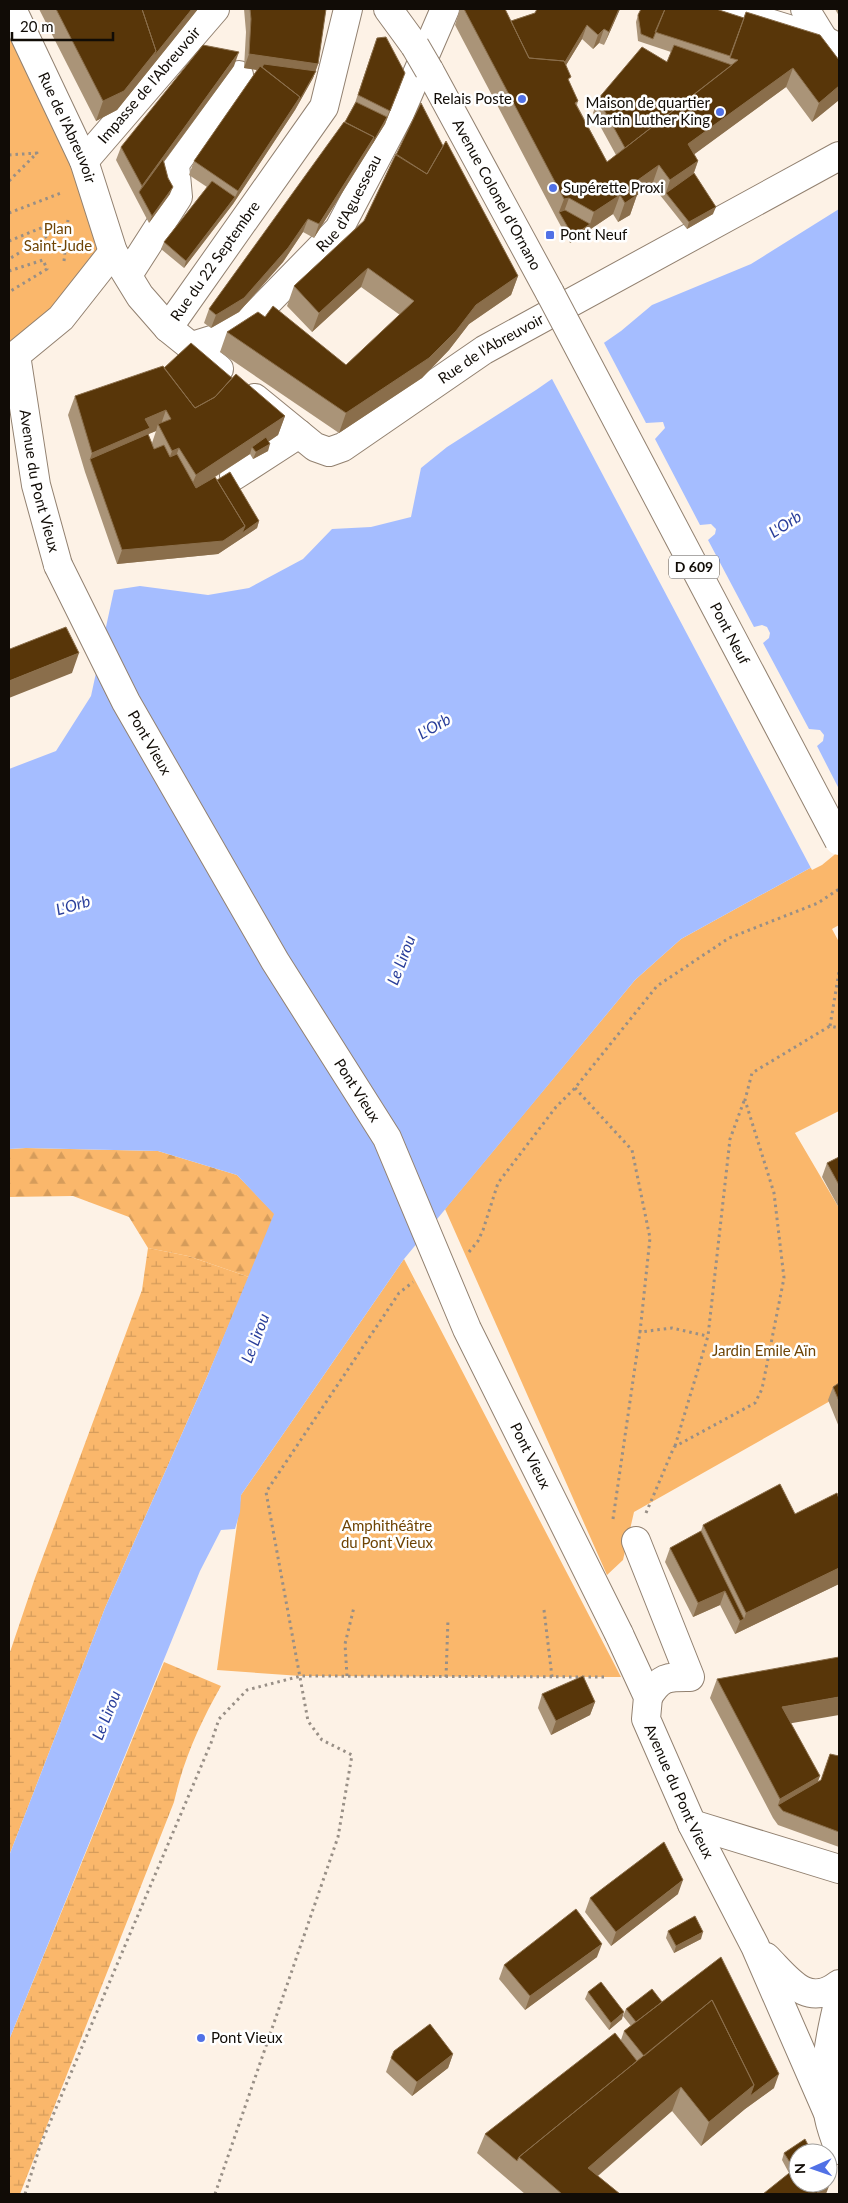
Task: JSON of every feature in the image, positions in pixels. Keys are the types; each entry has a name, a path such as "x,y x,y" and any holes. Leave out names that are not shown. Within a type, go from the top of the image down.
{"street":[{"name":"Rue de l'Abreuvoir","path":"12,9 88,171 113,252"},
{"name":"Impasse de l'Abreuvoir","path":"88,171 215,9"},
{"name":"Rue du 22 Septembre","path":"113,252 140,296 168,328 324,106 348,9"},
{"name":"Avenue Colonel d'Ornano","path":"388,9 415,46 429,70 550,293"},
{"name":"Avenue Colonel d'Ornano","path":"407,9 415,46"},
{"name":"Rue d'Aguesseau","path":"192,346 224,336 254,316 339,228 400,113 445,9"},
{"path":"723,9 832,44"},
{"path":"805,9 832,44"},
{"path":"128,275 178,197 175,164 239,75"},
{"name":"Rue de l'Abreuvoir","path":"168,328 299,434 316,447 329,452 344,447 484,350 839,156"},
{"path":"11,362 61,318 113,252"},
{"name":"Pont Neuf","path":"550,293 839,841"},
{"name":"Avenue du Pont Vieux","path":"11,362 36,486 58,565"},
{"path":"234,476 299,434"},
{"name":"Pont Vieux","path":"58,565 141,728 275,961 387,1138 467,1329 619,1634"},
{"path":"636,1541 690,1677 667,1678 656,1684 648,1697"},
{"name":"Avenue du Pont Vieux","path":"619,1634 648,1697 646,1720 692,1824 755,1946 828,2113 839,2150"},
{"path":"692,1824 839,1869"},
{"name":"Avenue du Pont Vieux","path":"755,1946 803,1992 816,1994 830,1991 839,1984"},
{"path":"828,2113 826,2070 831,2032 839,1999"}],"path":[{"path":"9,155 37,153 9,181"},
{"path":"9,213 88,171"},
{"path":"64,268 69,210"},
{"path":"9,241 46,226 49,235 9,259"},
{"path":"9,272 42,260 47,269 9,292"},
{"path":"467,1254 478,1241 483,1230 498,1182 556,1107 575,1088 657,986 729,938 818,903 839,888"},
{"path":"830,1026 839,972"},
{"path":"636,1541 649,1504 674,1447 708,1336 730,1138 745,1100 752,1073 830,1026 839,1028"},
{"path":"575,1088 632,1150 650,1238 640,1332 612,1527"},
{"path":"674,1447 755,1403 762,1389 784,1278 774,1193 745,1100"},
{"path":"215,2194 338,1837 352,1755 322,1740 308,1721 266,1492 399,1293 414,1282"},
{"path":"640,1332 672,1328 708,1336"},
{"path":"347,1676 345,1644 354,1607"},
{"path":"544,1610 552,1677"},
{"path":"446,1677 448,1618"},
{"path":"25,2194 40,2146 211,1743 219,1719 247,1690 301,1676 621,1678 636,1670"}],"green space":[{"name":"Plan Saint-Jude","path":"9,13 113,252 9,356"},
{"name":"Jardin Emile Aïn","path":"839,847 839,925 832,929 839,942 839,1111 795,1133 839,1208 839,1396 634,1512 623,1560 607,1575 445,1209 635,980 681,939 821,862"},
{"path":"9,1149 158,1151 237,1175 275,1214 249,1277 188,1256 148,1248 129,1217 73,1196 9,1197"},
{"path":"148,1248 188,1256 249,1277 105,1608 9,1856 9,1655 35,1578 142,1290"},
{"name":"Amphithéâtre du Pont Vieux","path":"404,1259 621,1677 301,1676 217,1670 241,1495"},
{"path":"164,1662 221,1686 193,1743 182,1772 174,1802 20,2194 9,2194 9,2040"}],"water":[{"path":"839,209 839,847 821,862 681,939 635,980 404,1259 241,1495 240,1512 235,1529 221,1530 200,1571 9,2040 9,1856 105,1608 207,1377 274,1214 237,1175 158,1151 9,1149 9,769 56,751 91,696 114,590 140,586 208,595 249,588 303,559 332,529 371,527 411,517 421,468 447,447 536,390 621,331 652,305 751,264"}],"pier":[{"name":"Pont Neuf","path":"603,341 646,423 663,422 665,428 655,439 700,525 711,524 716,529 715,534 708,540 754,627 762,625 767,627 770,633 769,638 763,643 809,729 820,730 824,735 823,741 817,746 839,789 839,851 822,865 812,870 551,377"}],"building":[{"path":"56,9 142,9 156,51 124,91 103,101"},
{"path":"142,9 192,9 154,56 156,51"},
{"path":"250,9 326,9 318,64 249,54"},
{"path":"464,9 505,9 529,58 564,61 571,77 568,79 578,101 575,103 607,162 738,60 730,58 746,12 820,35 839,60 839,86 819,103 793,68 688,144 698,161 670,180 659,165 631,185 637,195 625,203 620,195 594,212 569,198 564,199"},
{"path":"537,9 619,9 609,32 604,29 598,35 587,25 565,62 529,58 511,21 535,13"},
{"path":"641,9 665,9 653,39 641,34 638,15"},
{"path":"665,9 716,9 744,18 730,56 655,32"},
{"path":"386,37 405,73 390,111 358,95 377,38"},
{"path":"203,45 239,52 142,186 121,147"},
{"path":"674,45 732,65 625,148 598,99 642,47 667,62"},
{"path":"264,64 316,71 298,103 300,97 262,67"},
{"path":"260,66 300,97 238,191 194,161"},
{"path":"356,102 387,117 372,144 374,137 345,122"},
{"path":"421,103 443,146 427,174 396,155"},
{"path":"344,122 374,137 319,224 308,219 288,248 244,298 216,315 209,309"},
{"path":"446,141 518,276 476,305 456,331 429,358 346,413 227,332 258,312 265,317 273,306 346,365 414,301 368,268 319,313 294,286 364,221 396,154 427,174"},
{"path":"163,159 168,178 173,187 152,216 139,192"},
{"path":"694,173 716,207 689,222 666,193"},
{"path":"212,181 235,197 186,261 164,242"},
{"path":"565,210 590,224 573,236 559,212"},
{"path":"191,343 232,378 215,397 195,408 164,368"},
{"path":"163,366 195,408 215,397 236,374 285,416 196,475 179,448 172,451 158,424 171,419 166,410 145,419 150,428 92,453 75,396"},
{"path":"148,434 154,449 164,445 170,457 177,454 196,488 215,477 245,526 223,541 122,550 90,459"},
{"path":"266,437 270,444 256,452 252,447"},
{"path":"230,472 259,521 242,533 245,526 217,480"},
{"path":"66,627 79,653 9,681 9,647 10,649"},
{"path":"839,1157 839,1185 827,1163"},
{"path":"839,1383 839,1401 833,1387"},
{"path":"780,1484 795,1514 837,1493 839,1499 839,1568 746,1613 703,1525"},
{"path":"701,1531 744,1619 740,1621 725,1591 698,1603 670,1548"},
{"path":"839,1657 839,1697 782,1707 820,1776 780,1799 717,1679"},
{"path":"583,1676 595,1702 556,1721 542,1694"},
{"path":"830,1754 839,1756 839,1832 783,1811 778,1805 821,1780"},
{"path":"664,1842 683,1880 616,1932 590,1898"},
{"path":"576,1909 602,1944 530,1996 504,1965"},
{"path":"695,1916 703,1932 676,1946 668,1931"},
{"path":"721,1957 779,2074 750,2096 754,2085 712,2000 644,2056 624,2031"},
{"path":"601,1982 624,2012 611,2023 588,1992"},
{"path":"652,1989 662,2002 636,2022 626,2009"},
{"path":"712,2000 754,2085 709,2122 681,2087 588,2168 620,2194 562,2194 519,2157"},
{"path":"430,2024 453,2054 417,2082 391,2058 394,2051"},
{"path":"615,2033 637,2061 519,2157 517,2161 485,2134"},
{"path":"805,2139 807,2143 799,2143"},
{"path":"788,2150 788,2159 784,2153"},
{"path":"788,2174 788,2193 817,2193 816,2194 763,2194"}],"place":[{"name":"Relais Poste","path":"522,99"},
{"name":"Maison de quartier Martin Luther King","path":"720,112"},
{"name":"Supérette Proxi","path":"553,188"},
{"name":"Pont Neuf","path":"550,235"},
{"name":"Pont Vieux","path":"201,2038"}],"water label":[{"name":"L'Orb","path":"785,524"},
{"name":"L'Orb","path":"434,726"},
{"name":"L'Orb","path":"73,905"},
{"name":"Le Lirou","path":"401,960"},
{"name":"Le Lirou","path":"255,1338"},
{"name":"Le Lirou","path":"106,1715"}]}
